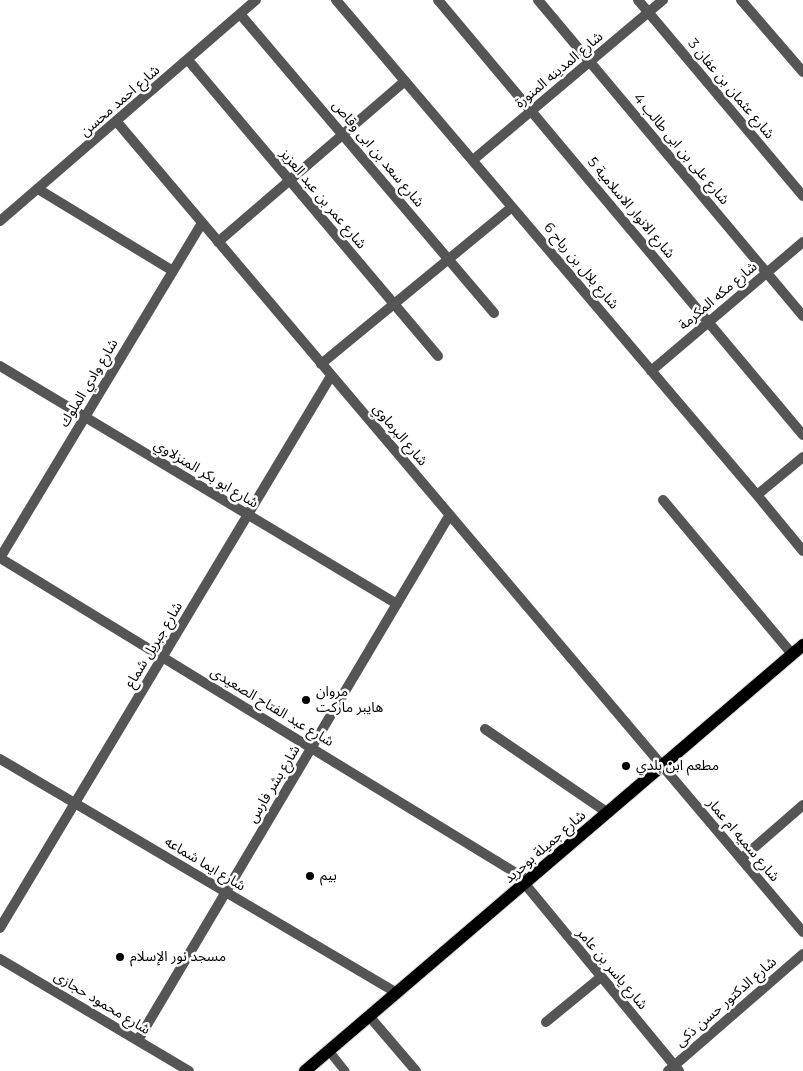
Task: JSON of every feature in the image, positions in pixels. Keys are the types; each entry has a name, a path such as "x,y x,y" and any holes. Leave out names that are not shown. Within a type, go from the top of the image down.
{"main road":[{"name":"شارع جميلة بوحريد","path":"305,1071 803,645"}],"street":[{"name":"شارع احمد محسن","path":"0,221 117,122 256,0"},
{"name":"شارع بلال بن رباح 6","path":"336,0 757,495 803,552"},
{"name":"شارع الانوار الاسلامية 5","path":"438,0 803,434"},
{"name":"شارع على بن ابى طالب 4","path":"538,0 803,316"},
{"name":"شارع عثمان بن عفان 3","path":"638,0 803,196"},
{"name":"شارع المدينه المنورة","path":"473,160 663,0"},
{"path":"741,0 803,72"},
{"name":"شارع سعد بن ابى وقاص","path":"240,14 494,313"},
{"name":"شارع عمر بن عبد العزيز","path":"188,60 438,356"},
{"path":"218,242 405,81"},
{"name":"شارع البرماوي","path":"117,122 662,766"},
{"path":"38,189 173,271"},
{"path":"321,364 512,207"},
{"name":"شارع وادي الملوك","path":"0,558 202,223"},
{"name":"شارع مكه المكرمة","path":"651,371 803,242"},
{"name":"شارع ابو بكر المنزلاوي","path":"0,366 397,604"},
{"name":"شارع جبريل شماع","path":"0,928 331,376"},
{"path":"757,495 803,457"},
{"path":"663,500 792,654"},
{"name":"شارع بشر فارس","path":"138,1040 450,516"},
{"name":"شارع عبد الفتاح الصعيدى","path":"0,558 312,748 527,882"},
{"path":"485,729 608,813"},
{"name":"شارع ايما شماعه","path":"0,759 396,993"},
{"name":"شارع سميه ام عمار","path":"662,766 803,931"},
{"path":"741,859 803,805"},
{"name":"شارع ياسر بن عامر","path":"527,882 674,1069"},
{"name":"شارع الدكتور حسن ذكى","path":"674,1069 803,954"},
{"name":"شارع محمود حجازى","path":"0,958 189,1071"},
{"path":"546,1022 601,977"},
{"path":"370,1016 414,1070"}],"lane":[{"path":"329,1051 345,1071"}],"place":[{"name":"مروان هايبر ماركت","path":"306,700"},
{"name":"مطعم ابن بلدي","path":"626,766"},
{"name":"بيم","path":"310,876"},
{"name":"مسجد نور الإسلام","path":"120,957"}]}
